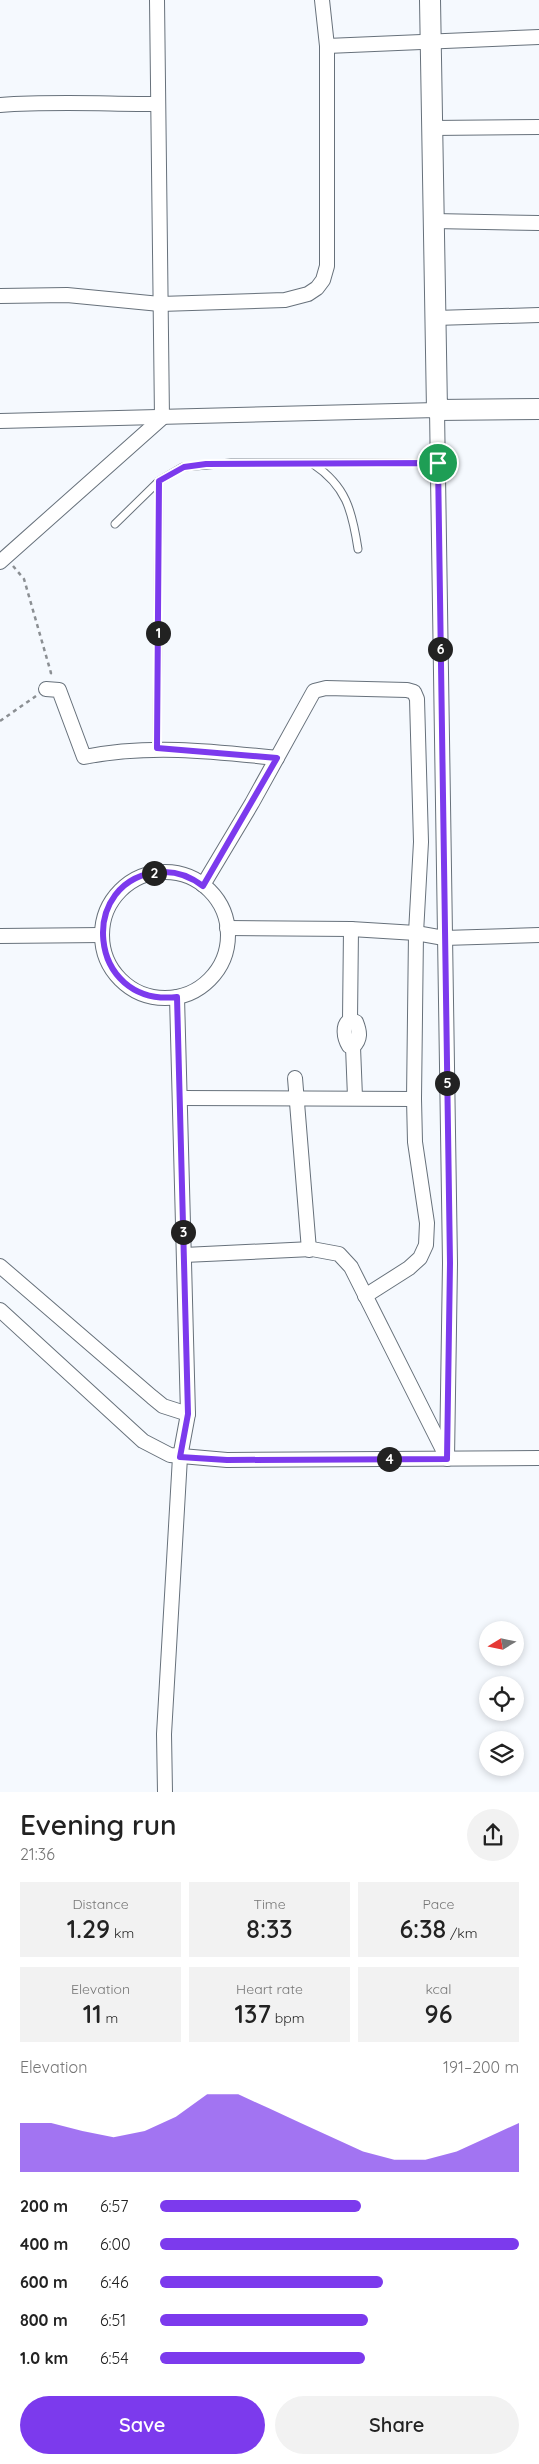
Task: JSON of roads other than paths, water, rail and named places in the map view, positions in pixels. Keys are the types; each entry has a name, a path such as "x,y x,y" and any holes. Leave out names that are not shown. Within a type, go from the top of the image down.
{"street":[{"path":"3,559 162,418 157,0"},
{"path":"0,296 67,295 160,304 285,300 308,294 323,280 327,266 327,46 322,0"},
{"path":"430,0 450,1263 447,1459"},
{"path":"327,46 539,36"},
{"path":"0,105 43,102 158,104"},
{"path":"432,128 539,127"},
{"path":"434,221 539,223"},
{"path":"435,318 539,315"},
{"path":"0,420 539,409"},
{"path":"203,886 312,694 319,688 407,690 414,692 417,699 421,842 416,933 414,1099 415,1142 427,1223 426,1245 420,1258 409,1268 365,1296"},
{"path":"46,689 59,690 84,757 131,749 157,748 277,758"},
{"path":"169,872 183,874 203,886 218,900 227,928 224,957 217,970 196,990 177,997 153,997 127,986 108,963 103,949 102,934 104,920 113,900 127,884 140,877 169,872"},
{"path":"227,928 352,929 416,933 444,938 539,935"},
{"path":"352,929 350,1020 346,1024 345,1033 346,1041 349,1046 353,1047 355,1098"},
{"path":"0,936 102,934"},
{"path":"164,1792 164,1734 180,1457 188,1414 177,997"},
{"path":"295,1078 309,1250"},
{"path":"180,1098 414,1099"},
{"path":"184,1255 309,1250 339,1254 351,1267 447,1459"},
{"path":"0,1266 163,1406 188,1414"},
{"path":"0,1310 143,1441 162,1452 180,1457 227,1460 539,1458"}],"lane":[{"path":"312,463 329,474 341,491 352,517 358,549"},
{"path":"115,524 159,481 184,467 231,464 438,463"},
{"path":"157,748 159,481"}]}
